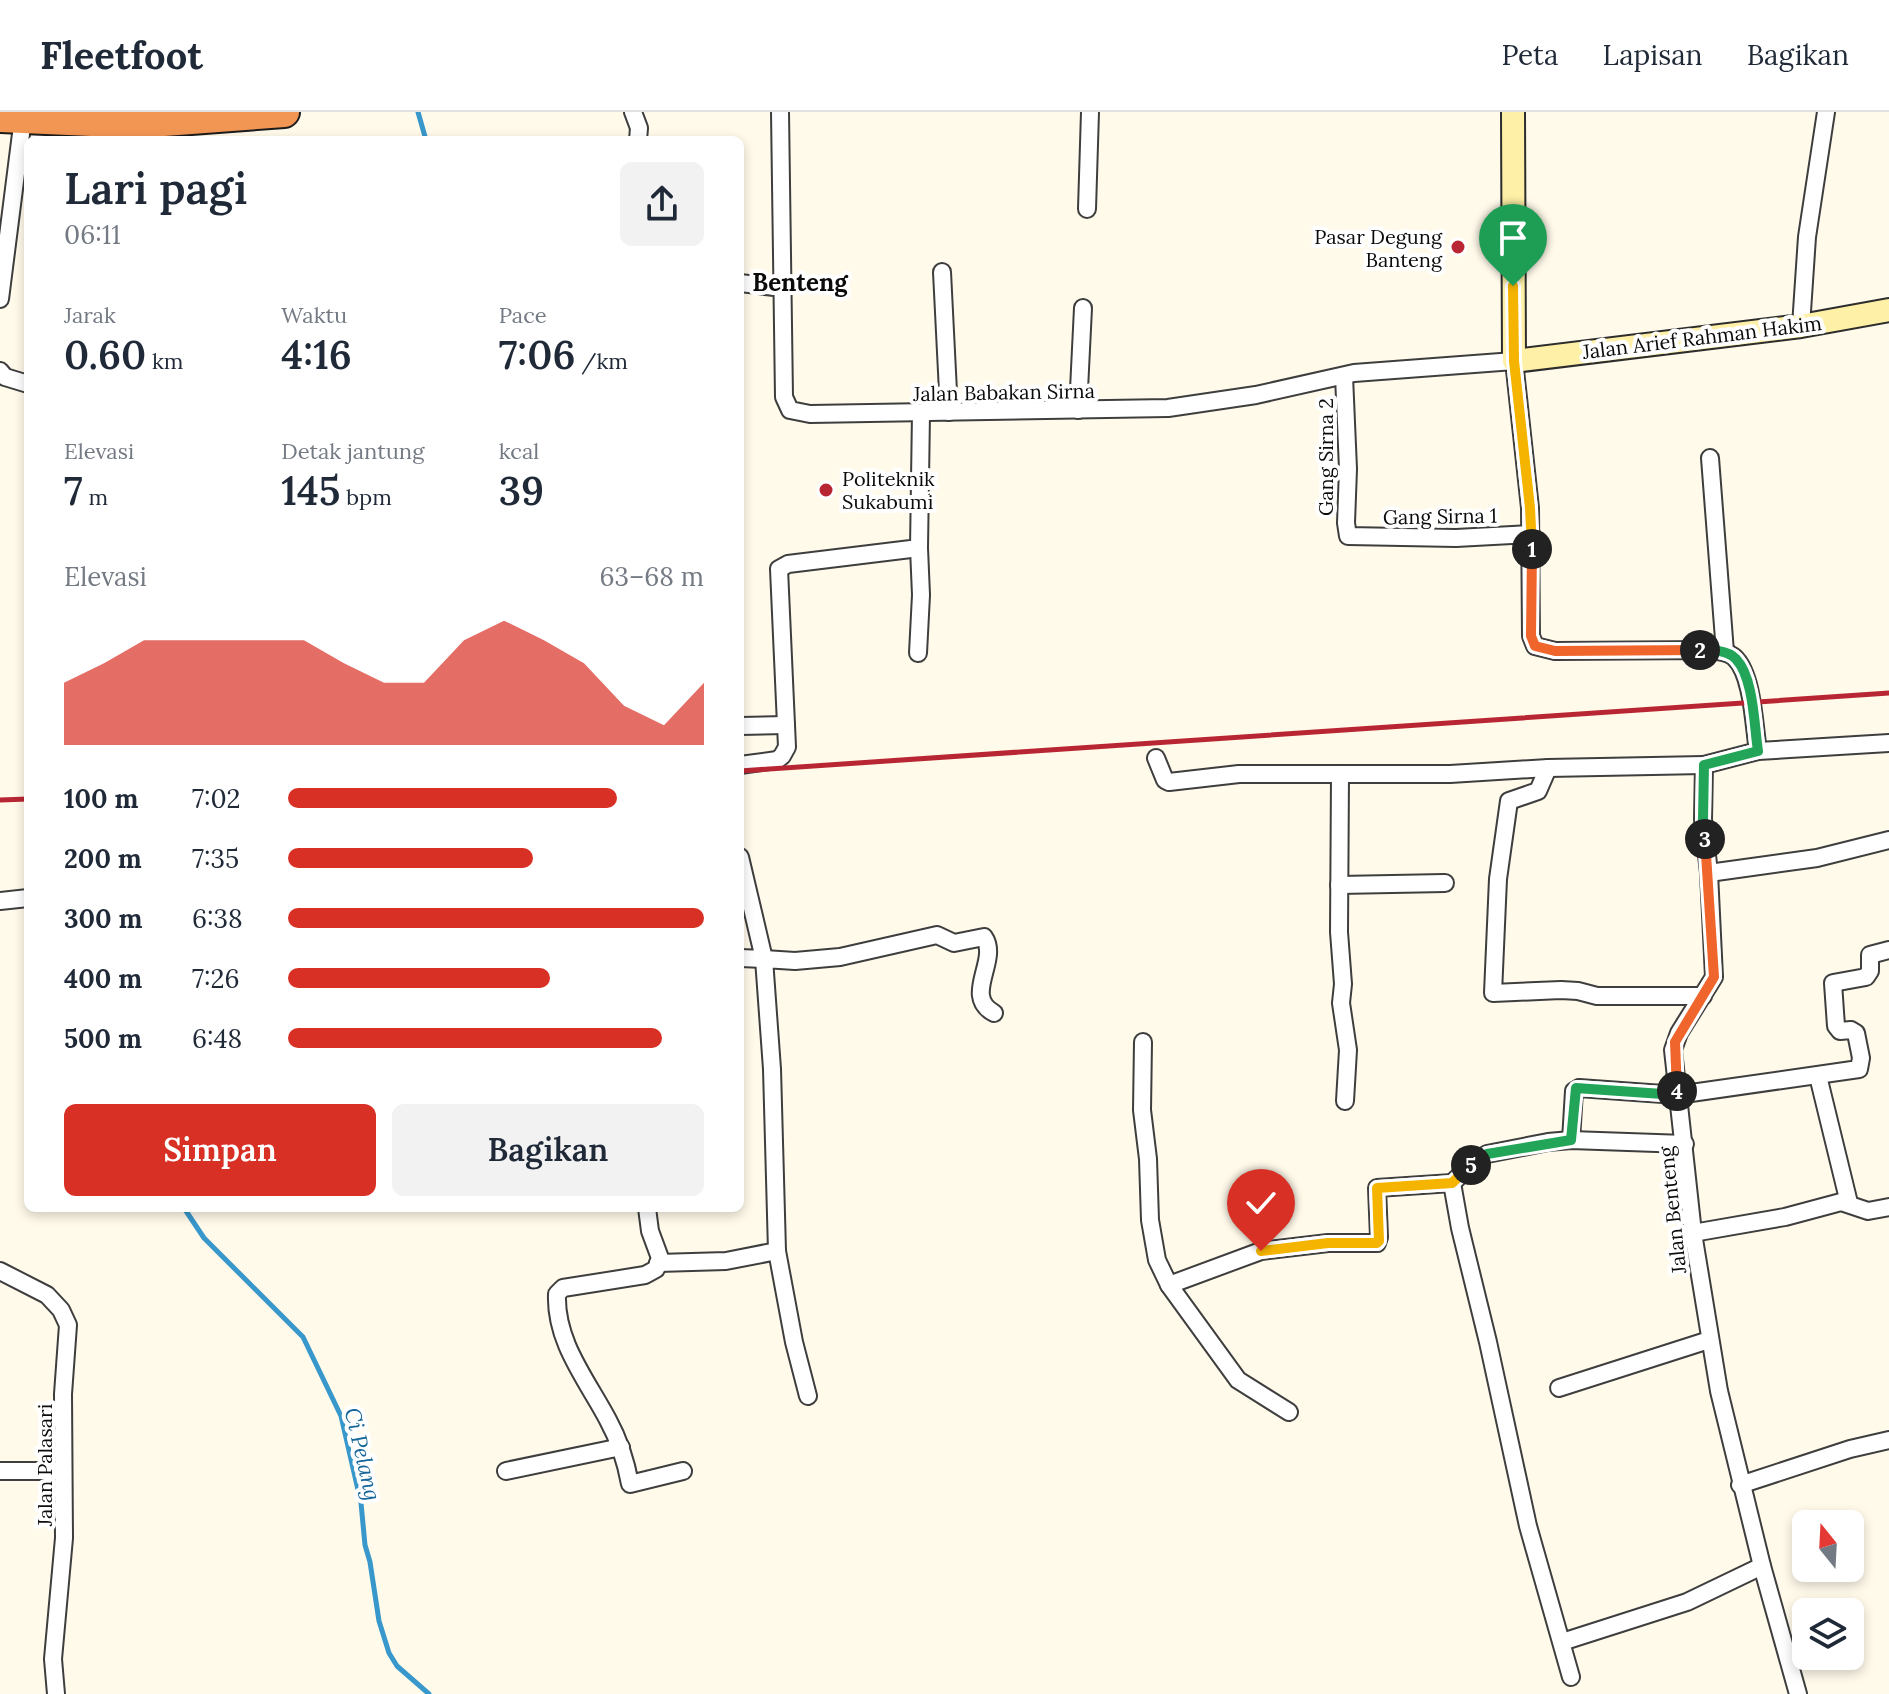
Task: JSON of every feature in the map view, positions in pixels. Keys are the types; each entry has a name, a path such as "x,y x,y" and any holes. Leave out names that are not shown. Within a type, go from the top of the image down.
{"highway":[{"path":"12,117 137,123 284,112"}],"main road":[{"path":"1513,112 1514,361"},
{"name":"Jalan Arief Rahman Hakim","path":"1514,361 1801,326 1889,310"}],"street":[{"path":"633,112 638,136"},
{"name":"Jalan Babakan Sirna","path":"780,112 784,397 790,410 800,414 1148,410 1208,404 1344,376 1514,361"},
{"path":"1087,209 1090,112"},
{"path":"1801,326 1807,237 1826,112"},
{"path":"0,299 12,117"},
{"path":"942,272 949,412"},
{"path":"744,283 783,288"},
{"path":"1078,410 1083,308"},
{"path":"1514,361 1531,534 1531,636 1535,646 1555,651 1725,652 1736,658 1747,678 1758,751"},
{"path":"0,371 5,377 24,383"},
{"name":"Gang Sirna 2","path":"1344,376 1348,536"},
{"path":"918,653 921,413"},
{"path":"1710,458 1725,652"},
{"name":"Gang Sirna 1","path":"1348,536 1456,538 1531,534"},
{"path":"744,765 770,762 782,756 787,747 779,569 788,564 919,548"},
{"path":"744,726 786,725"},
{"path":"1156,758 1165,780 1169,782 1239,774 1450,774 1548,768 1704,765 1758,751 1889,743"},
{"name":"Jalan Benteng","path":"1704,765 1703,819 1714,977 1675,1042 1677,1095 1709,1340 1740,1485 1798,1694"},
{"path":"1548,768 1538,791 1509,801 1498,879 1493,993 1561,990 1597,996 1703,996"},
{"path":"1340,775 1341,1003 1348,1050 1345,1101"},
{"path":"1709,873 1817,858 1889,840"},
{"path":"744,874 764,959 772,1069 777,1251 794,1342 808,1396"},
{"path":"1339,885 1445,883"},
{"path":"0,901 24,898"},
{"path":"744,958 795,961 840,957 937,935 954,943 984,937 989,950 980,995 986,1009 994,1013"},
{"path":"1571,1140 1576,1088 1677,1095 1853,1071 1862,1066 1856,1033 1840,1031 1836,1026 1832,988 1836,981 1866,977 1870,971 1870,955 1889,950"},
{"path":"1143,1042 1142,1110 1148,1159 1150,1220 1157,1260 1169,1285 1238,1380 1289,1412"},
{"path":"1818,1076 1849,1203"},
{"path":"1169,1285 1261,1251 1328,1243 1377,1243 1377,1188 1452,1183 1487,1154 1571,1140 1685,1144"},
{"path":"1452,1183 1521,1497 1571,1677"},
{"path":"1693,1233 1785,1217 1841,1202 1868,1211 1889,1207"},
{"path":"648,1212 650,1231 658,1250 656,1269 645,1275 563,1288 557,1294 558,1313 571,1353 621,1447 630,1484 683,1471"},
{"path":"658,1263 726,1261 777,1251"},
{"name":"Jalan Palasari","path":"0,1271 47,1295 65,1317 69,1333 63,1394 64,1538 53,1659 56,1694"},
{"path":"1559,1388 1709,1340"},
{"path":"1740,1485 1850,1449 1889,1440"},
{"path":"506,1471 621,1447"},
{"path":"0,1471 63,1471"},
{"path":"1562,1642 1687,1602 1762,1566"}],"waterway":[{"name":"Ci Pelang","path":"418,112 425,136"},
{"name":"Ci Pelang","path":"187,1212 204,1238 303,1337 341,1416 361,1503 379,1621 389,1653 397,1666 429,1694"}],"railway":[{"path":"744,771 1889,693"},
{"path":"0,800 24,799"}],"place":[{"name":"Pasar Degung Banteng","path":"1458,247"},
{"name":"Politeknik Sukabumi","path":"826,490"}],"district":[{"name":"Benteng","path":"800,282"}],"route":[{"path":"1261,1251 1328,1243 1377,1243 1377,1188 1452,1183 1487,1154 1571,1140 1576,1088 1677,1095 1675,1042 1714,977 1703,819 1704,765 1758,751 1747,678 1736,658 1725,652 1555,651 1535,646 1531,636 1530,508 1514,361 1513,286"}]}
